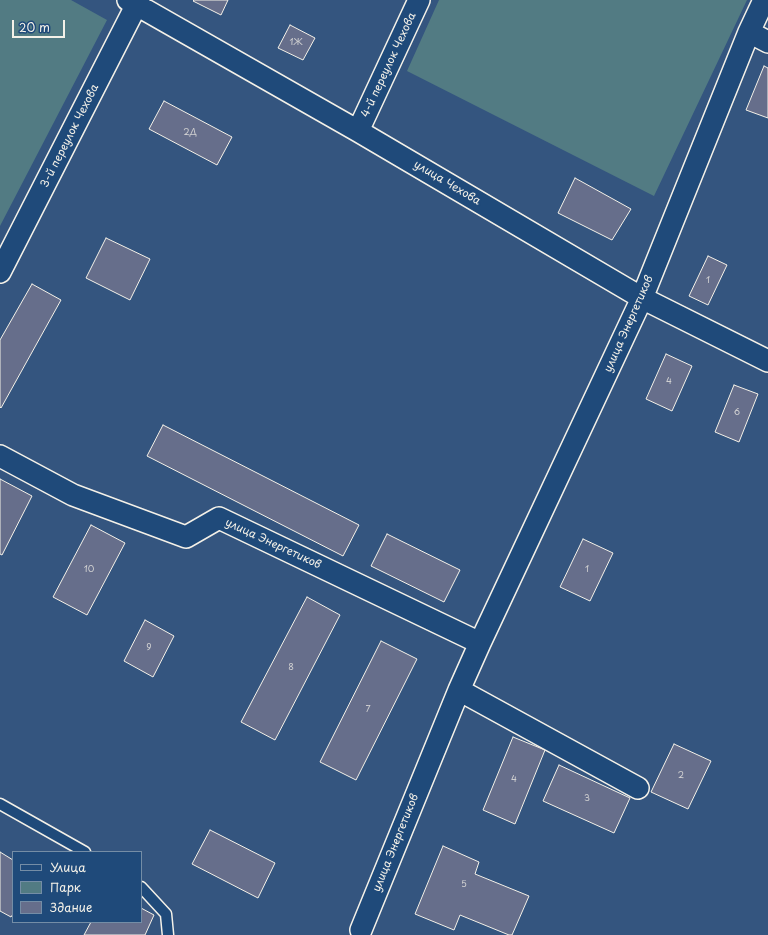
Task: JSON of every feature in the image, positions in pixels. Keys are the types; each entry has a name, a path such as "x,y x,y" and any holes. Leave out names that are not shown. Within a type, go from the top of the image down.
{"street":[{"name":"4-й переулок Чехова","path":"358,130 419,0"},
{"name":"улица Энергетиков","path":"361,930 480,642 642,298 749,32 764,0"},
{"name":"улица Чехова","path":"135,2 358,130 642,298 768,361"},
{"name":"3-й переулок Чехова","path":"0,272 135,2"},
{"path":"749,32 768,42"},
{"name":"улица Энергетиков","path":"0,456 73,495 186,537 219,518 480,642"},
{"path":"459,690 638,788"}],"lane":[{"path":"0,804 83,851"},
{"path":"142,888 166,914 168,935"}],"green space":[{"path":"0,0 71,0 107,20 0,226"},
{"path":"439,0 747,0 654,196 407,71"}],"building":[{"path":"228,0 221,15 193,1"},
{"path":"290,25 315,38 303,60 278,48"},
{"path":"764,66 768,68 768,118 746,110"},
{"path":"164,101 232,137 217,165 149,129"},
{"path":"575,178 631,209 612,240 558,213"},
{"path":"106,238 150,259 130,300 86,278"},
{"path":"708,256 727,265 708,305 689,296"},
{"path":"32,284 61,300 1,408 0,340"},
{"path":"666,354 692,366 672,411 646,399"},
{"path":"734,385 758,394 739,442 715,432"},
{"path":"163,425 359,525 343,556 147,456"},
{"path":"0,479 32,496 2,555 0,554"},
{"path":"91,525 125,543 87,615 53,597"},
{"path":"387,534 460,570 444,602 371,566"},
{"path":"583,539 613,553 590,601 560,587"},
{"path":"307,597 340,615 275,740 241,722"},
{"path":"145,620 174,636 153,677 124,661"},
{"path":"381,641 417,659 356,780 320,762"},
{"path":"513,737 545,750 515,824 483,810"},
{"path":"674,744 711,761 688,809 651,792"},
{"path":"559,765 630,798 614,833 543,801"},
{"path":"210,830 275,863 258,898 192,864"},
{"path":"443,846 479,862 475,874 529,896 512,935 460,915 454,930 415,914"},
{"path":"0,852 12,859 12,916 11,917 0,911"},
{"path":"142,909 154,915 145,935 84,935 90,923 142,923"}]}
